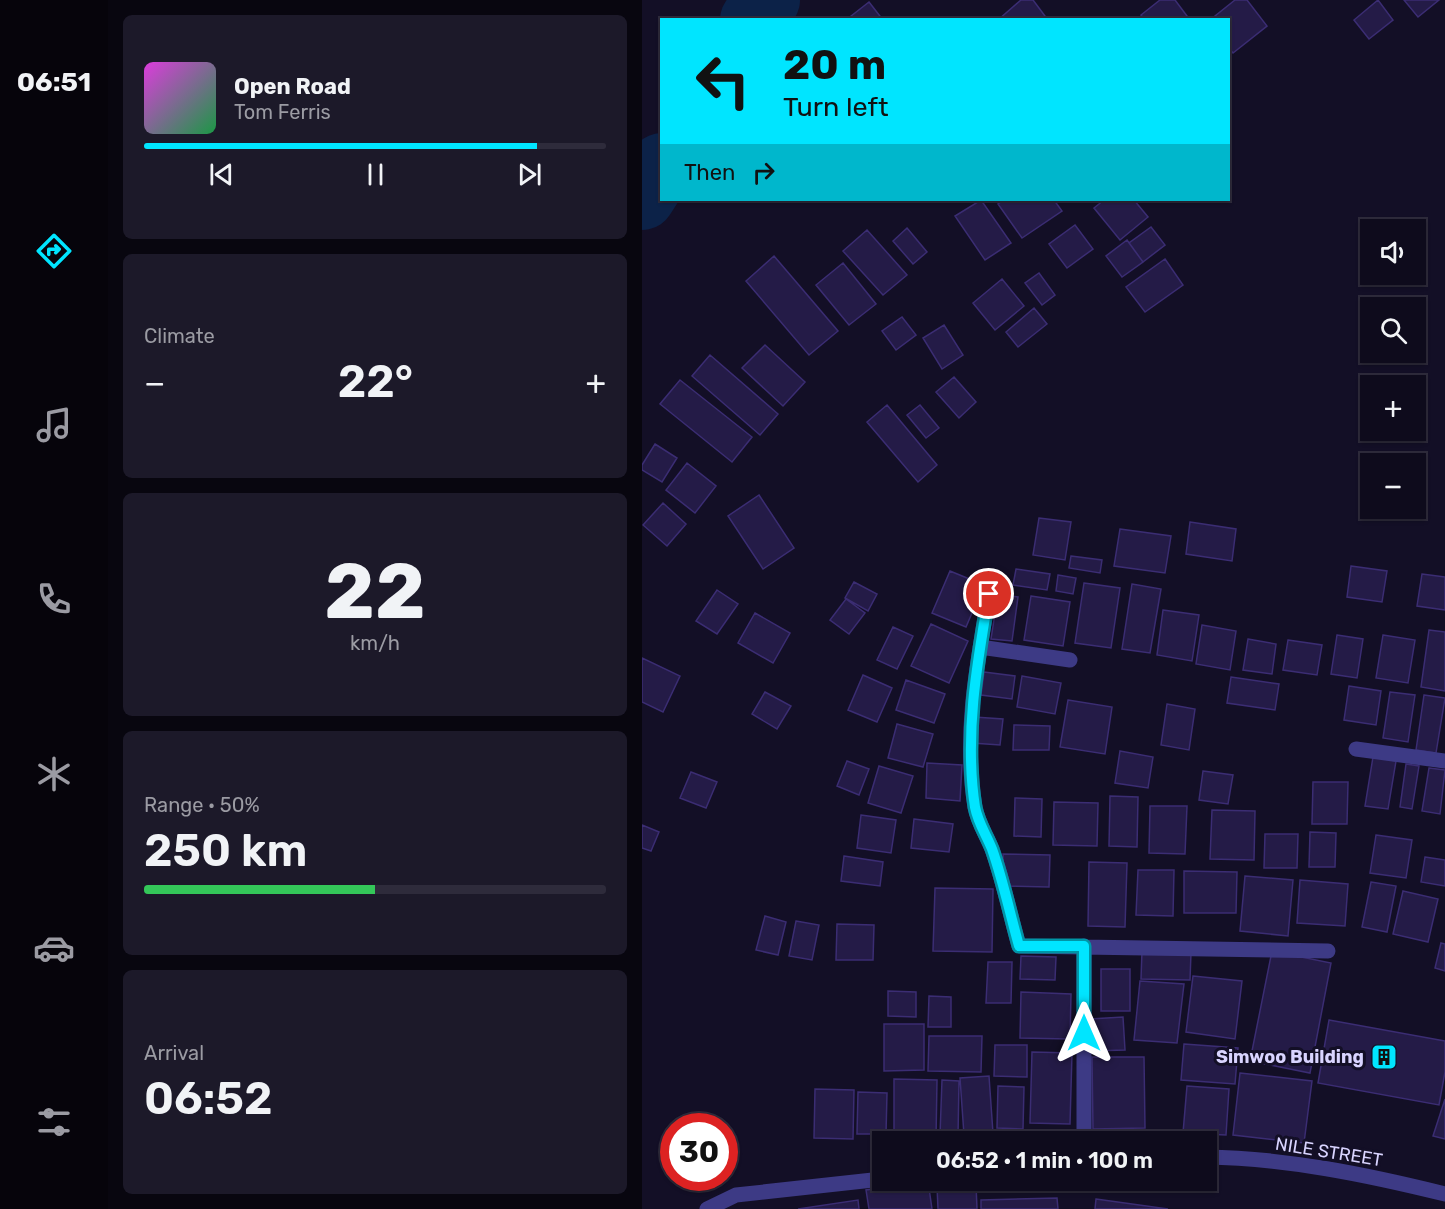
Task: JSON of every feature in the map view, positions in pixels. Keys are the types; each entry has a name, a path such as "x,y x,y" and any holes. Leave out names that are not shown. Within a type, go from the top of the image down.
{"street":[{"path":"989,594 980,647 970,739 975,807 980,826 991,848 1019,946 1328,951"},
{"path":"980,647 1070,660"},
{"path":"1356,749 1445,761"},
{"path":"1084,946 1084,1131"},
{"name":"NILE STREET","path":"1217,1156 1306,1166 1445,1194"},
{"path":"707,1209 736,1195 872,1180"}],"building":[{"path":"1021,0 1033,0 1046,18 1000,18"},
{"path":"1160,0 1175,0 1188,18 1143,18 1141,15"},
{"path":"1235,0 1247,0 1267,26 1233,53 1230,49 1230,18 1212,18"},
{"path":"1378,0 1393,20 1369,39 1354,20"},
{"path":"1404,0 1439,0 1418,17"},
{"path":"869,2 881,18 849,18"},
{"path":"982,201 1011,243 985,260 955,216"},
{"path":"1002,201 1055,201 1062,211 1022,238 998,204"},
{"path":"1103,201 1135,201 1148,217 1120,240 1094,208"},
{"path":"1075,225 1093,249 1067,268 1049,244"},
{"path":"1151,227 1165,245 1143,262 1129,243"},
{"path":"907,228 927,252 913,264 893,241"},
{"path":"867,230 907,275 883,295 843,251"},
{"path":"1127,240 1143,262 1122,277 1106,256"},
{"path":"774,256 838,331 809,355 746,281"},
{"path":"1165,259 1183,285 1145,312 1126,287"},
{"path":"843,263 876,304 849,325 816,285"},
{"path":"1039,273 1055,295 1042,305 1025,283"},
{"path":"1002,279 1024,306 995,330 973,303"},
{"path":"1034,308 1047,324 1018,347 1006,332"},
{"path":"902,317 916,335 896,350 882,331"},
{"path":"944,325 963,355 942,369 923,338"},
{"path":"765,345 805,382 783,406 742,368"},
{"path":"710,355 778,414 760,435 692,376"},
{"path":"954,377 976,402 959,418 936,392"},
{"path":"680,380 752,437 732,462 660,404"},
{"path":"887,405 937,465 918,482 867,422"},
{"path":"920,405 939,428 926,438 907,415"},
{"path":"655,444 677,458 662,482 642,470 642,465"},
{"path":"687,463 716,486 695,513 666,490"},
{"path":"759,495 794,548 763,569 728,516"},
{"path":"663,503 686,524 667,546 643,525"},
{"path":"1039,518 1071,522 1065,560 1033,555"},
{"path":"1190,522 1236,529 1232,561 1186,554"},
{"path":"1120,529 1171,536 1165,573 1114,566"},
{"path":"1071,556 1102,560 1100,573 1069,568"},
{"path":"1351,566 1387,571 1382,602 1347,597"},
{"path":"1016,569 1050,574 1047,590 1013,585"},
{"path":"950,571 984,585 966,627 932,613"},
{"path":"1422,574 1445,577 1445,610 1417,606"},
{"path":"1058,575 1076,578 1073,594 1056,591"},
{"path":"854,582 877,594 868,611 845,598"},
{"path":"1084,583 1120,588 1111,648 1075,643"},
{"path":"1132,584 1161,589 1150,653 1122,649"},
{"path":"717,590 738,604 717,634 696,621"},
{"path":"998,594 1018,597 1012,641 991,639"},
{"path":"1031,596 1070,602 1063,646 1024,640"},
{"path":"846,599 865,613 849,634 830,620"},
{"path":"1163,610 1199,615 1192,661 1157,655"},
{"path":"755,613 790,633 773,663 738,643"},
{"path":"931,624 968,641 949,683 911,666"},
{"path":"1202,625 1236,631 1230,670 1196,664"},
{"path":"893,627 913,636 897,669 877,660"},
{"path":"1429,630 1445,632 1445,691 1421,687"},
{"path":"1337,635 1363,639 1357,678 1331,674"},
{"path":"1383,635 1415,640 1408,683 1376,678"},
{"path":"1248,639 1276,644 1272,674 1243,670"},
{"path":"1288,640 1322,645 1317,675 1283,670"},
{"path":"642,658 680,676 663,712 642,702"},
{"path":"984,672 1015,676 1012,699 981,695"},
{"path":"863,675 892,688 877,722 848,710"},
{"path":"1022,676 1061,683 1055,714 1017,707"},
{"path":"1231,677 1279,684 1275,710 1227,703"},
{"path":"906,680 945,694 934,723 896,710"},
{"path":"1349,686 1381,691 1376,725 1344,720"},
{"path":"765,692 791,706 777,729 752,714"},
{"path":"1390,692 1415,695 1408,742 1383,738"},
{"path":"1424,695 1445,698 1436,753 1416,750"},
{"path":"1068,700 1112,707 1105,754 1060,747"},
{"path":"1167,704 1195,709 1189,750 1161,745"},
{"path":"974,717 1003,719 1000,745 972,743"},
{"path":"897,724 933,734 923,767 888,758"},
{"path":"1014,725 1050,726 1049,750 1013,750"},
{"path":"1120,751 1153,757 1148,788 1115,783"},
{"path":"1373,757 1396,761 1388,809 1365,806"},
{"path":"847,761 869,769 859,795 837,786"},
{"path":"927,763 962,765 960,801 926,798"},
{"path":"1406,764 1419,766 1412,809 1400,807"},
{"path":"879,766 913,776 901,813 868,803"},
{"path":"1429,768 1445,770 1440,814 1422,811"},
{"path":"1203,771 1233,775 1228,804 1199,800"},
{"path":"691,772 717,782 706,808 680,798"},
{"path":"1313,782 1348,782 1347,824 1312,824"},
{"path":"1110,796 1138,797 1137,847 1109,846"},
{"path":"1015,798 1042,799 1041,837 1014,836"},
{"path":"1054,802 1098,803 1097,846 1053,845"},
{"path":"1150,806 1187,806 1185,854 1149,853"},
{"path":"1212,810 1255,811 1254,860 1210,859"},
{"path":"861,815 896,820 891,853 857,848"},
{"path":"914,819 953,824 949,852 911,848"},
{"path":"642,825 659,832 651,851 642,848"},
{"path":"1310,832 1336,833 1335,867 1309,867"},
{"path":"1265,834 1298,834 1297,868 1264,868"},
{"path":"1376,835 1412,840 1406,878 1370,873"},
{"path":"1003,854 1050,855 1049,887 1003,886"},
{"path":"844,856 883,862 880,886 841,881"},
{"path":"1425,857 1445,860 1445,886 1421,882"},
{"path":"1089,862 1127,863 1125,927 1088,926"},
{"path":"1138,870 1174,870 1173,916 1136,915"},
{"path":"1184,871 1237,872 1236,913 1184,913"},
{"path":"1245,876 1293,880 1288,936 1240,931"},
{"path":"1300,880 1348,884 1345,926 1297,923"},
{"path":"1371,882 1396,886 1387,932 1362,927"},
{"path":"935,888 993,889 992,952 933,951"},
{"path":"1403,891 1438,899 1428,942 1393,934"},
{"path":"765,916 786,922 778,955 756,950"},
{"path":"796,921 819,925 812,960 789,956"},
{"path":"837,924 874,925 873,960 836,960"},
{"path":"1441,943 1445,944 1445,971 1435,968"},
{"path":"1142,951 1191,953 1190,980 1141,979"},
{"path":"1272,951 1331,963 1310,1073 1250,1061"},
{"path":"1021,956 1056,957 1055,980 1020,979"},
{"path":"988,962 1012,962 1011,1003 986,1003"},
{"path":"1101,969 1130,969 1130,1011 1101,1011"},
{"path":"1193,976 1242,981 1235,1039 1186,1032"},
{"path":"1140,981 1184,984 1177,1043 1134,1040"},
{"path":"888,991 916,992 916,1017 888,1016"},
{"path":"1021,992 1071,994 1070,1039 1020,1038"},
{"path":"929,996 951,997 951,1027 928,1027"},
{"path":"1123,1017 1125,1050 1091,1051 1090,1019"},
{"name":"Simwoo Building","path":"1329,1020 1445,1041 1445,1072 1439,1105 1318,1083"},
{"path":"884,1024 924,1024 924,1070 884,1071"},
{"path":"929,1036 982,1036 981,1072 928,1071"},
{"path":"1184,1044 1238,1048 1235,1084 1181,1080"},
{"path":"995,1045 1027,1045 1027,1077 994,1076"},
{"path":"1032,1052 1072,1053 1070,1124 1030,1123"},
{"path":"1092,1057 1144,1057 1145,1128 1093,1129"},
{"path":"1240,1073 1312,1081 1304,1143 1233,1135"},
{"path":"989,1076 993,1131 964,1131 960,1078"},
{"path":"894,1079 937,1080 936,1131 894,1131"},
{"path":"942,1080 959,1081 958,1131 940,1131"},
{"path":"998,1086 1024,1087 1023,1129 997,1128"},
{"path":"1187,1086 1229,1089 1226,1135 1217,1135 1217,1131 1183,1131"},
{"path":"815,1089 854,1090 853,1139 814,1138"},
{"path":"858,1092 887,1093 886,1131 857,1134"},
{"path":"1445,1099 1445,1139 1433,1136"},
{"path":"866,1190 929,1191 932,1209 869,1209"},
{"path":"937,1191 976,1191 977,1209 938,1209"},
{"path":"1057,1198 1058,1209 981,1209 981,1200"},
{"path":"1096,1199 1168,1209 1095,1209"},
{"path":"858,1200 859,1209 798,1209"}],"waterway":[{"path":"754,18 767,0"},
{"path":"642,197 660,169"}],"place":[{"name":"Simwoo Building","path":"1384,1057"}],"route":[{"path":"989,594 980,647 970,739 975,807 980,826 991,848 1019,946 1084,946 1084,1033"}]}
